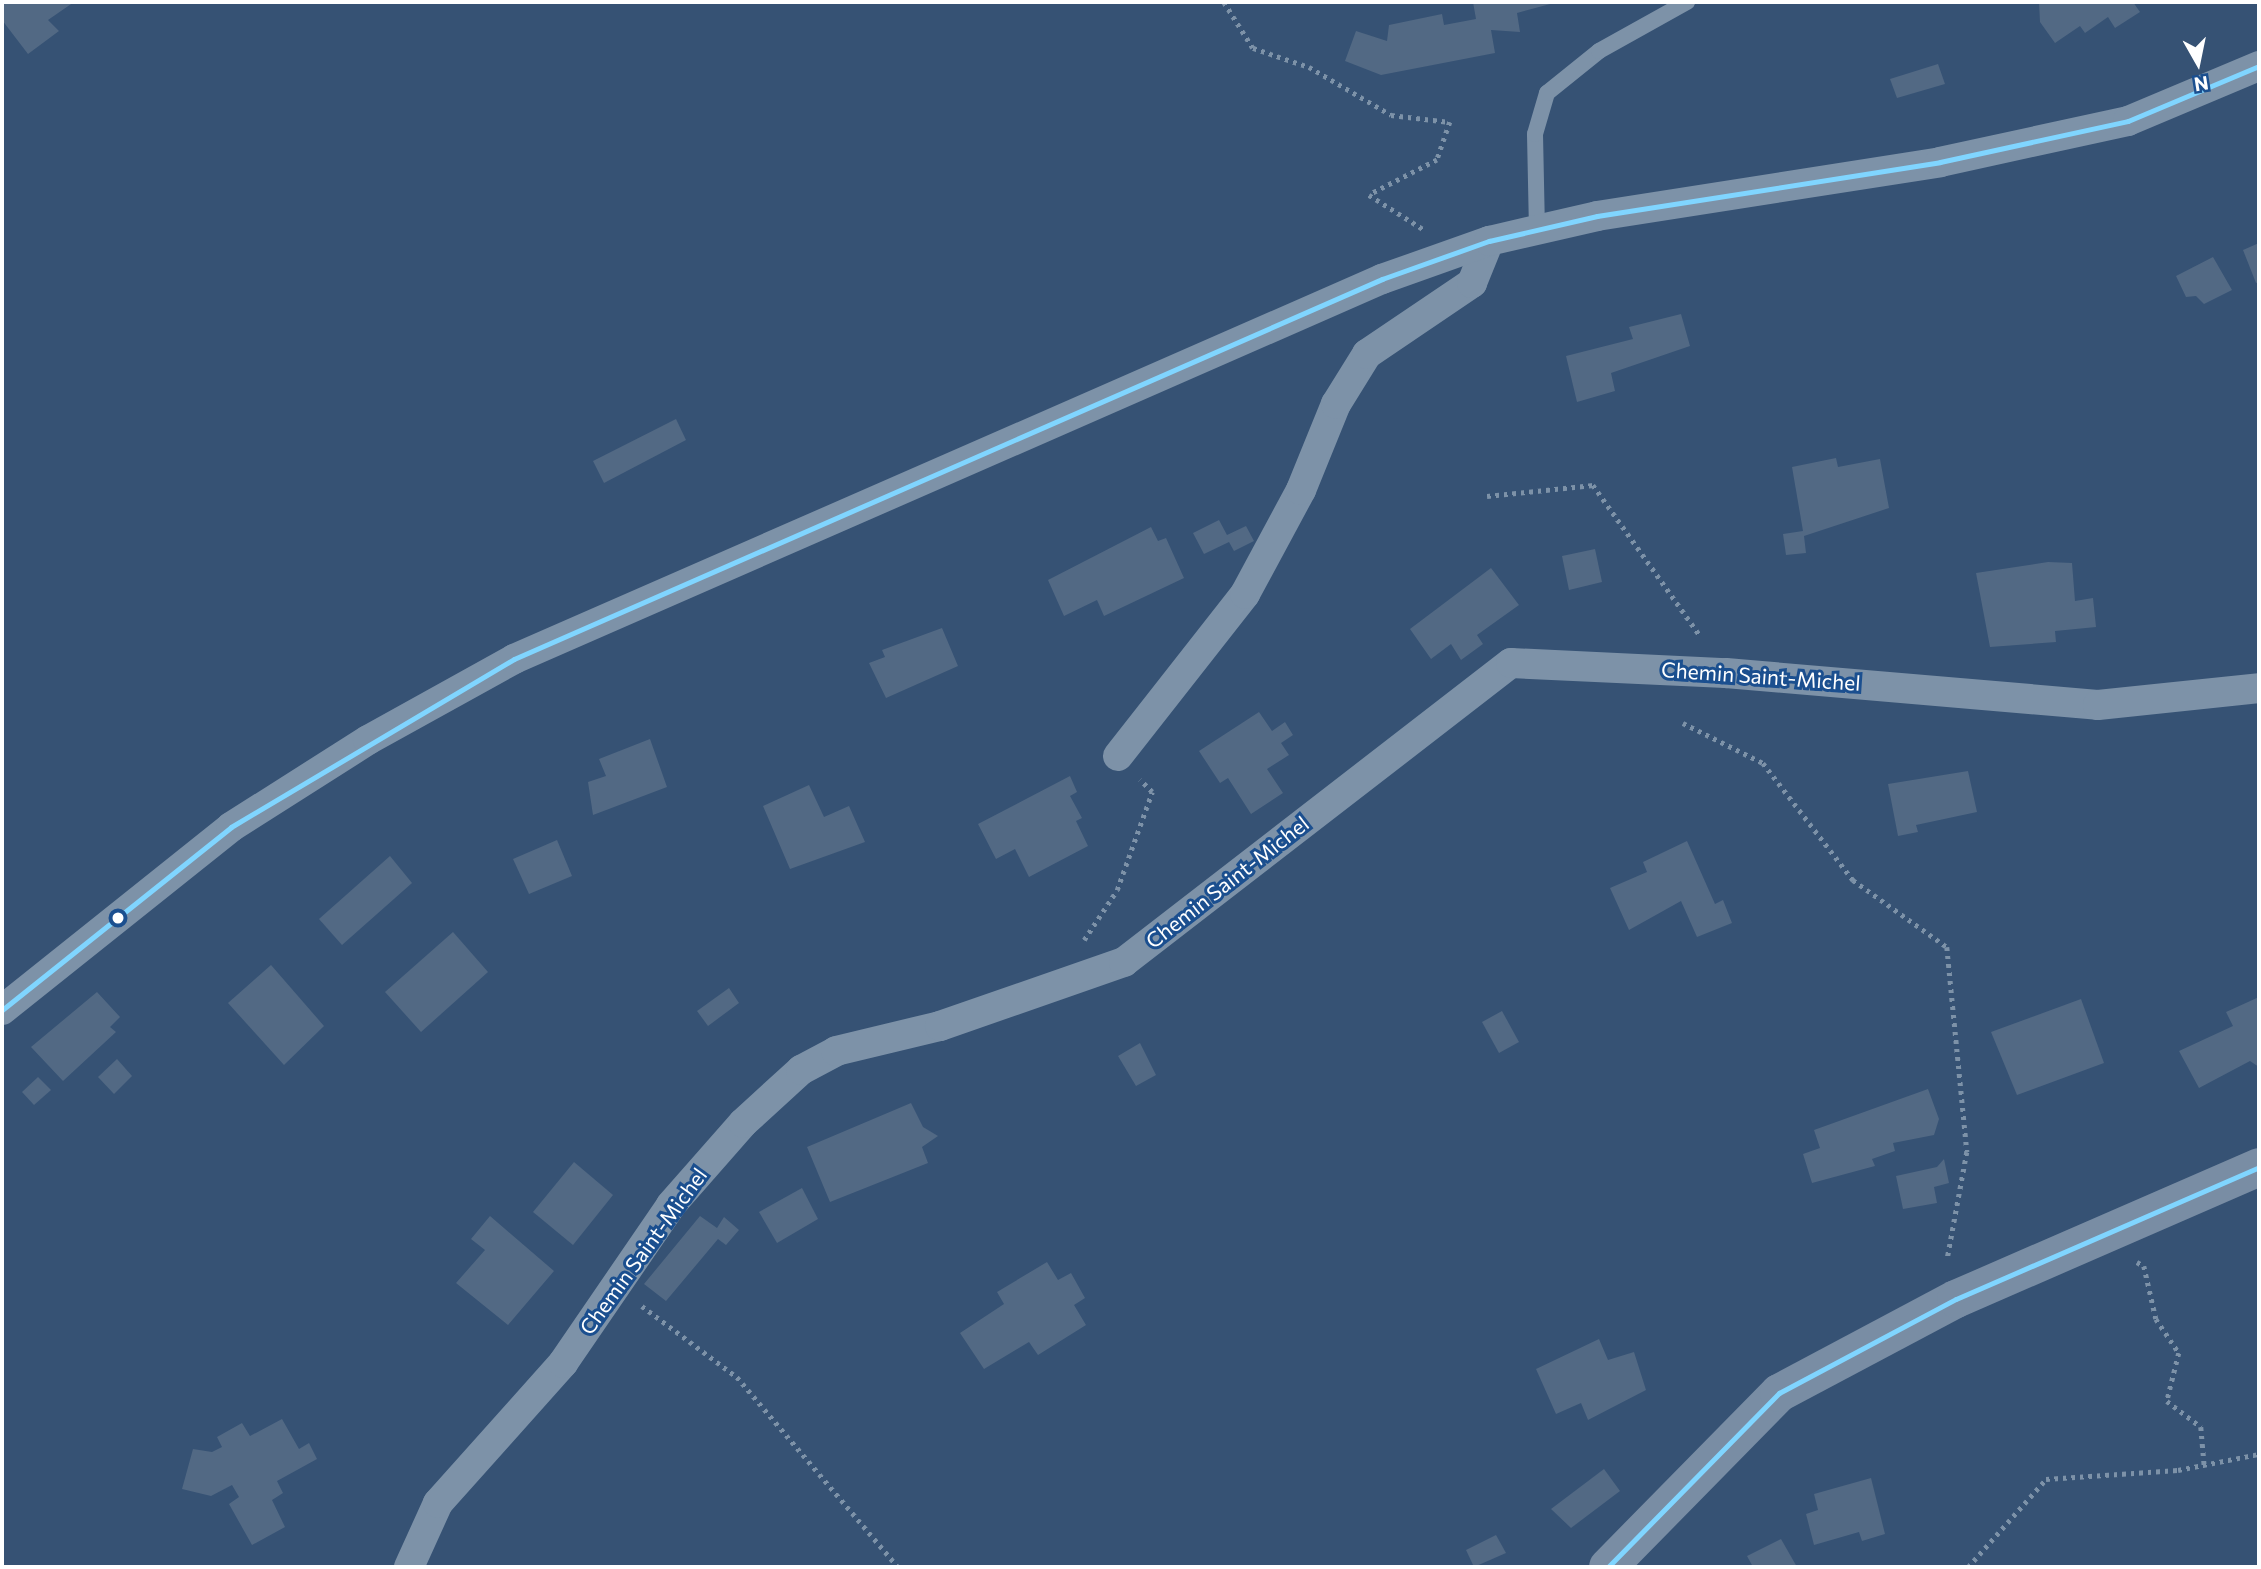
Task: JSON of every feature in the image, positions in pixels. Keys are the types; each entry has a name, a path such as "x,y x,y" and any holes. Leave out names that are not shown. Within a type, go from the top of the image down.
{"street":[{"path":"2,1010 232,827 368,740 514,659 1382,279 1489,241 1537,230 1940,162 2128,121 2259,66"},
{"path":"1118,756 1245,594 1301,490 1336,404 1367,354 1472,283 1489,241"},
{"name":"Chemin Saint-Michel","path":"409,1567 438,1503 563,1363 613,1285 743,1123 801,1070 836,1051 940,1026 1056,983 1124,962 1511,663 1726,673 2098,705 2259,688"},
{"path":"1608,1567 1779,1393 1956,1299 2101,1241 2259,1167"}],"lane":[{"path":"1537,230 1535,134 1546,93 1599,51 1687,2"}],"path":[{"path":"1224,2 1254,48 1309,67 1391,115 1450,121 1437,160 1369,195 1424,227 1382,279"},
{"path":"1487,496 1593,485 1726,673"},
{"path":"1683,723 1763,763 1853,880 1947,947 1967,1152 1948,1256"},
{"path":"1056,983 1117,890 1152,792 1118,756"},
{"path":"2101,1241 2144,1266 2156,1319 2179,1353 2166,1401 2201,1427 2204,1465"},
{"path":"613,1285 737,1377 898,1567"},
{"path":"1968,1567 2046,1479 2204,1465 2259,1454"}],"building":[{"path":"2,2 74,2 48,20 59,31 28,54 2,20"},
{"path":"1473,2 1554,3 1517,13 1520,32 1491,30 1495,53 1381,75 1345,61 1356,31 1387,41 1389,25 1442,14 1444,25 1476,19"},
{"path":"2039,2 2133,2 2140,12 2115,28 2108,17 2085,33 2080,26 2055,43 2040,22"},
{"path":"1938,64 1945,84 1897,98 1890,79"},
{"path":"2259,243 2259,282 2256,283 2243,250"},
{"path":"2213,257 2232,290 2204,304 2196,296 2186,297 2176,276"},
{"path":"1681,314 1690,346 1611,373 1615,391 1577,402 1566,356 1633,339 1629,327"},
{"path":"676,419 686,440 604,483 593,461"},
{"path":"1836,458 1838,467 1880,459 1889,508 1804,536 1806,553 1786,555 1783,534 1803,531 1792,467"},
{"path":"1219,520 1227,535 1246,526 1254,541 1234,551 1229,542 1204,554 1193,533"},
{"path":"1151,527 1158,541 1166,538 1184,578 1104,616 1097,600 1064,616 1048,580"},
{"path":"1595,549 1602,582 1569,590 1562,556"},
{"path":"2048,562 2072,563 2075,601 2093,598 2096,627 2055,631 2056,642 1990,647 1976,573"},
{"path":"1491,568 1519,605 1477,635 1483,644 1461,660 1451,644 1431,659 1410,629"},
{"path":"942,628 958,666 886,698 869,663 885,657 882,650"},
{"path":"1259,712 1272,731 1285,722 1293,735 1281,743 1289,755 1267,769 1283,793 1251,814 1228,778 1220,783 1199,751"},
{"path":"650,739 667,787 593,815 588,782 606,776 599,759"},
{"path":"1968,771 1977,812 1916,825 1918,832 1898,836 1888,784"},
{"path":"1070,776 1077,792 1070,796 1082,818 1076,821 1088,846 1029,877 1015,849 996,859 978,824"},
{"path":"809,785 824,817 849,806 865,842 790,869 763,806"},
{"path":"557,840 572,876 529,894 513,859"},
{"path":"1687,841 1715,904 1723,900 1732,923 1697,937 1681,901 1629,930 1610,888 1647,872 1643,862"},
{"path":"390,856 412,883 342,945 319,919"},
{"path":"453,932 488,972 421,1032 385,992"},
{"path":"271,965 324,1026 284,1065 228,1003"},
{"path":"729,988 739,1003 708,1026 697,1011"},
{"path":"97,992 120,1017 110,1027 116,1032 63,1081 31,1047"},
{"path":"2259,997 2259,1067 2250,1061 2199,1088 2179,1051 2233,1026 2226,1012"},
{"path":"2081,999 2104,1063 2017,1095 1991,1032"},
{"path":"1502,1011 1519,1042 1499,1053 1482,1022"},
{"path":"1140,1043 1156,1075 1136,1086 1118,1056"},
{"path":"117,1059 132,1076 114,1094 98,1077"},
{"path":"38,1077 51,1090 34,1105 22,1092"},
{"path":"1928,1089 1939,1119 1934,1135 1893,1143 1895,1151 1872,1159 1875,1166 1812,1183 1803,1154 1820,1148 1814,1130"},
{"path":"911,1103 923,1127 938,1136 922,1147 928,1163 830,1202 807,1147"},
{"path":"1944,1159 1949,1183 1934,1187 1937,1203 1903,1209 1896,1176 1937,1167"},
{"path":"574,1162 613,1195 573,1245 533,1212"},
{"path":"802,1188 818,1219 777,1243 759,1212"},
{"path":"490,1216 554,1271 508,1325 456,1283 485,1250 471,1239"},
{"path":"700,1216 717,1228 724,1217 739,1230 726,1245 718,1239 666,1301 644,1284"},
{"path":"1047,1262 1058,1280 1071,1273 1085,1298 1074,1305 1086,1325 1038,1355 1029,1342 984,1369 960,1333 1004,1304 997,1292"},
{"path":"1599,1339 1608,1360 1634,1352 1646,1390 1588,1420 1581,1403 1556,1414 1536,1369"},
{"path":"282,1419 299,1449 309,1443 317,1459 277,1481 283,1493 272,1500 285,1527 252,1545 229,1504 239,1497 232,1485 211,1496 182,1489 193,1449 212,1452 222,1447 217,1437 242,1423 250,1436"},
{"path":"1604,1469 1620,1491 1571,1528 1551,1509"},
{"path":"1871,1478 1885,1534 1862,1541 1859,1532 1814,1545 1806,1514 1818,1510 1814,1494"},
{"path":"1496,1535 1506,1553 1474,1567 1466,1550"},
{"path":"1781,1539 1797,1567 1753,1567 1747,1556"}],"transit line":[{"path":"2,1010 231,827 514,659 1382,279 1489,241 1597,216 1940,162 2128,121 2259,66"},
{"path":"1608,1567 1779,1393 1956,1299 2259,1167"}]}
